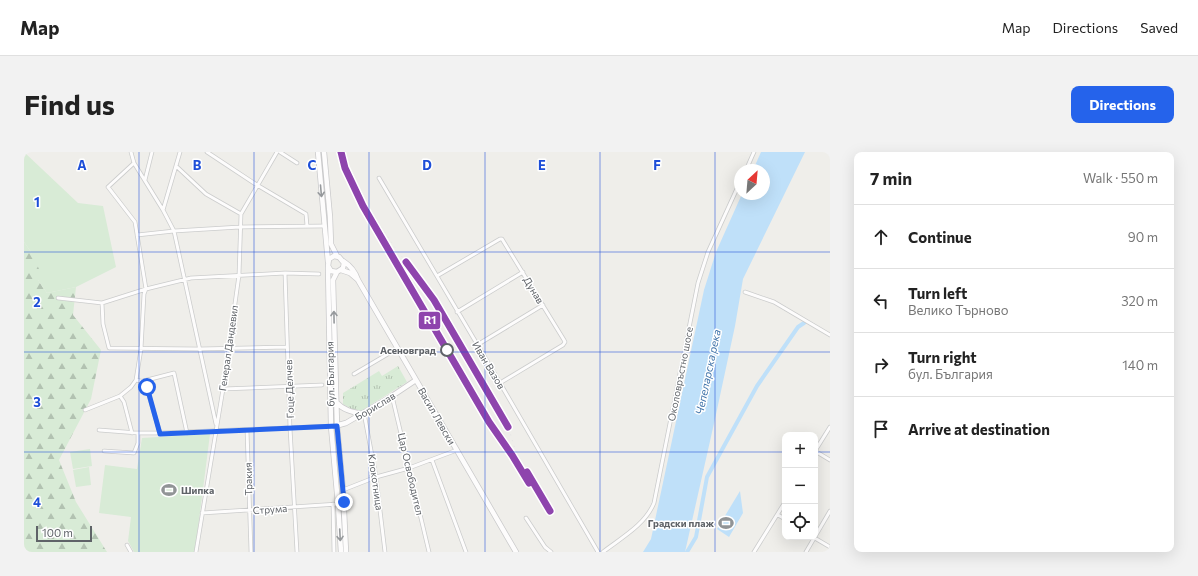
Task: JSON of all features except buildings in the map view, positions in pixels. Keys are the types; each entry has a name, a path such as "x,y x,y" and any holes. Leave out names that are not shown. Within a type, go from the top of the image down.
{"main road":[{"path":"318,152 328,267 331,271 339,271 344,266 343,261 337,256 331,244 324,152"},
{"path":"328,262 330,258 337,256"},
{"name":"Васил Левски","path":"343,261 353,268 358,280 516,552"},
{"name":"бул. България","path":"328,267 334,426 341,552"},
{"name":"Васил Левски","path":"339,271 350,273 358,280"},
{"name":"бул. България","path":"339,271 334,280 336,402 334,426 343,490 346,552"},
{"name":"Борислав","path":"334,426 346,424 416,380"},
{"path":"336,402 348,410 364,413"}],"street":[{"path":"131,152 134,163 174,231 216,426"},
{"path":"145,180 152,152"},
{"path":"163,210 180,152"},
{"path":"207,152 257,185 306,214 307,226"},
{"path":"279,152 298,163"},
{"name":"Генерал Дандевил","path":"196,552 223,389 239,275 241,214 257,185 279,152"},
{"path":"749,164 754,152"},
{"path":"85,410 120,396 131,388 136,380 141,349 144,294 146,289 135,222 108,187 134,163"},
{"path":"176,166 206,194 241,214"},
{"name":"Иван Вазов","path":"379,178 598,552"},
{"name":"Околовръстно шосе","path":"603,552 646,518 654,503 698,283 708,252 734,195"},
{"path":"137,235 174,231 324,226"},
{"name":"Дунав","path":"437,276 502,239 565,342 500,383"},
{"path":"457,312 523,272"},
{"name":"Гоце Делчев","path":"285,274 290,428 297,552"},
{"path":"58,298 102,303 146,289 207,276 319,274"},
{"path":"745,292 774,302 830,335"},
{"path":"102,303 103,324 109,348 199,349 287,347"},
{"path":"477,345 543,305"},
{"path":"354,374 398,348"},
{"path":"136,380 143,381 174,373 187,433"},
{"path":"143,381 147,387 160,434"},
{"path":"223,389 322,385"},
{"path":"120,396 124,402 132,433"},
{"name":"Цар Освободител","path":"392,396 429,552"},
{"path":"211,403 214,406 220,404"},
{"name":"Клокотница","path":"364,413 376,477 385,552"},
{"path":"99,430 160,434 334,426"},
{"path":"818,446 830,427"},
{"name":"Тракия","path":"247,430 251,552"},
{"path":"104,451 134,453 138,443 138,433"},
{"path":"343,490 376,477 409,468 457,450"},
{"path":"818,453 830,460"},
{"path":"432,460 466,552"},
{"path":"333,504 334,552"},
{"name":"Струма","path":"202,513 338,504"},
{"path":"754,552 784,504"},
{"path":"818,531 830,511"},
{"path":"778,515 782,517"},
{"path":"526,518 544,547 551,552"},
{"path":"806,552 813,540"},
{"path":"818,540 830,547"},
{"path":"127,545 131,552"}],"green space":[{"path":"24,152 78,203 103,206 116,267 76,287 47,293 38,280 31,252 24,242"},
{"path":"24,242 31,252 39,269 38,280 47,293 76,287 73,315 101,350 91,399 59,460 76,502 107,552 24,552"},
{"path":"398,366 407,382 361,411 352,409 343,404 343,393 379,371 382,376"},
{"name":"Шипка","path":"210,434 195,552 134,552 128,541 131,517 99,513 105,465 137,469 142,438"},
{"path":"90,449 92,466 73,469 70,452"},
{"path":"89,467 91,485 76,487 73,470"}],"water":[{"name":"Чепеларска река","path":"761,152 805,152 743,279 735,326 685,552 643,552 651,539 704,290 716,252 739,200 770,200 770,164 756,164"},
{"path":"740,491 743,513 729,537 717,529"}],"waterway":[{"path":"687,552 696,537 707,477 757,386 798,327 804,323"}],"railway":[{"path":"344,152 362,198 394,246 434,300 508,427"},
{"path":"507,423 515,449 529,483"}],"transit line":[{"name":"R1","path":"341,152 345,168 363,206 489,422 529,483"},
{"name":"R1","path":"406,262 434,300 508,427"},
{"name":"R1","path":"527,472 550,511"}],"place":[{"name":"Асеновград","path":"447,350"},
{"name":"Шипка","path":"169,490"},
{"name":"Градски плаж","path":"726,523"}],"route":[{"path":"147,387 160,434 337,426 344,502"}]}
